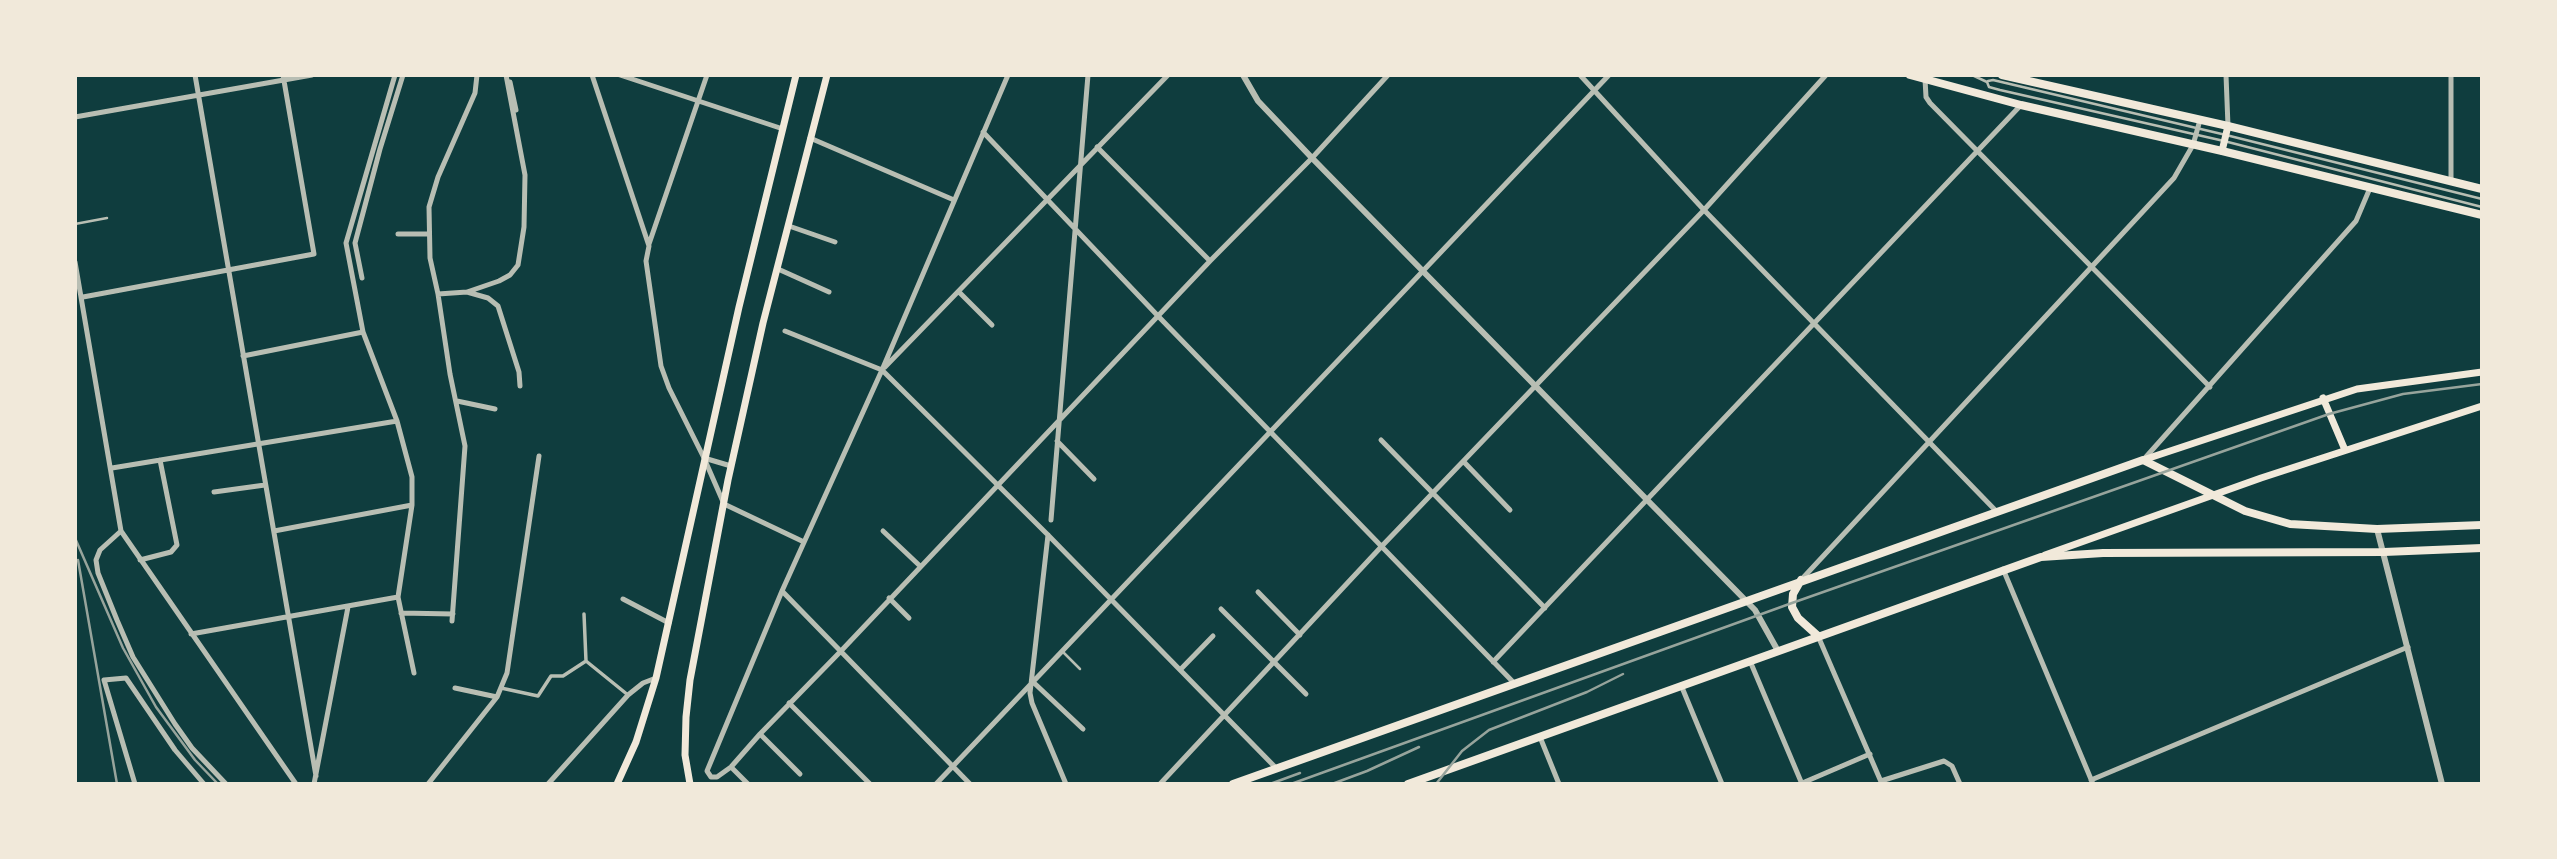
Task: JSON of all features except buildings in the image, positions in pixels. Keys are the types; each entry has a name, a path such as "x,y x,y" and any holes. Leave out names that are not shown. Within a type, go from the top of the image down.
{"main road":[{"path":"617,784 636,742 656,678 704,458 796,75"},
{"path":"690,784 685,755 685,717 731,466 763,323 827,75"},
{"path":"1910,75 2021,106 2226,134 2482,189"},
{"path":"2002,75 2197,132 2222,151 2482,215"},
{"path":"2222,151 2226,134"},
{"path":"1233,784 1516,685 1801,580 2323,398 2383,384 2482,372"},
{"path":"2323,398 2345,450"},
{"path":"1408,784 2003,569 2345,450 2482,406"},
{"path":"2143,460 2212,496 2265,519 2290,524 2377,529 2482,525"},
{"path":"2040,556 2103,553 2384,552 2482,548"},
{"path":"1801,580 1793,594 1792,607 1798,618 1818,636"}],"street":[{"path":"195,75 316,776"},
{"path":"75,117 283,77 312,75"},
{"path":"395,75 346,243 363,332 397,421 412,477 412,505 398,597 414,673"},
{"path":"362,278 355,243 403,75"},
{"path":"453,621 465,446 430,258 429,208 433,192 475,93 477,75"},
{"path":"438,295 467,292 499,281 510,275 518,264 524,227 525,175 507,75"},
{"path":"507,75 516,110"},
{"path":"592,75 649,246"},
{"path":"620,75 783,129"},
{"path":"707,75 646,261 664,378 724,504 804,542"},
{"path":"1008,75 882,370 782,591 707,771 714,778 732,767 789,703 1157,316 1312,158 1388,75"},
{"path":"1051,520 1088,75"},
{"path":"882,370 1168,75"},
{"path":"1580,75 1704,210 1997,512"},
{"path":"936,784 1609,75"},
{"path":"1160,784 1381,547 1704,210 1826,75"},
{"path":"2225,75 2226,134"},
{"path":"2451,75 2451,182"},
{"path":"83,297 314,254 283,77"},
{"path":"1245,77 1258,101 1312,158 1760,615 1778,651"},
{"path":"1925,79 1926,97 1930,103 2210,387"},
{"path":"1493,662 2021,106"},
{"path":"983,132 1157,316 1516,685"},
{"path":"1801,580 2174,177 2197,132"},
{"path":"810,138 954,200"},
{"path":"1097,147 1210,261"},
{"path":"2143,460 2356,221 2370,188"},
{"path":"789,226 835,242"},
{"path":"398,234 428,234"},
{"path":"75,262 121,531 296,784"},
{"path":"778,269 829,292"},
{"path":"467,292 488,298 498,306 519,372 520,386"},
{"path":"959,292 992,325"},
{"path":"785,331 882,370 1276,768"},
{"path":"243,356 363,332"},
{"path":"457,401 495,409"},
{"path":"112,468 397,421"},
{"path":"1381,440 1545,608"},
{"path":"1056,441 1094,478"},
{"path":"428,784 497,698 508,673 539,456"},
{"path":"704,458 731,466"},
{"path":"140,560 172,552 177,545 160,460"},
{"path":"1464,462 1510,510"},
{"path":"214,492 265,485"},
{"path":"274,531 412,505"},
{"path":"2377,529 2442,784"},
{"path":"121,531 100,550 96,560 98,573 112,608 133,657 168,713 192,748 226,784"},
{"path":"883,531 919,566"},
{"path":"1048,535 1030,693 1066,784"},
{"path":"2003,569 2092,782 2408,647"},
{"path":"782,591 970,784"},
{"path":"1258,592 1300,635"},
{"path":"191,634 398,597"},
{"path":"889,598 909,618"},
{"path":"623,599 668,623"},
{"path":"314,784 348,607"},
{"path":"1221,609 1306,694"},
{"path":"401,613 453,614"},
{"path":"584,614 586,661 628,695"},
{"path":"1180,670 1213,636"},
{"path":"1818,636 1882,783 1940,761 1948,763 1960,784"},
{"path":"502,688 538,696 551,676 563,677 586,661"},
{"path":"1750,661 1802,784 1870,754"},
{"path":"135,784 104,680 126,678 175,751 204,784"},
{"path":"548,784 628,695 643,683 656,678"},
{"path":"1032,681 1083,729"},
{"path":"1681,685 1722,784"},
{"path":"455,688 497,698"},
{"path":"789,703 870,784"},
{"path":"760,734 800,774"},
{"path":"1540,737 1559,784"},
{"path":"732,767 748,784"}],"lane":[{"path":"1972,75 1987,82 1989,87 2000,90 2197,132 2226,134 2482,199"},
{"path":"1987,82 1993,80 2197,132"},
{"path":"2226,134 2482,206"},
{"path":"75,224 107,218"},
{"path":"1062,651 1080,669"}],"railway":[{"path":"1291,784 1792,603 2329,414 2403,394 2482,384"},
{"path":"75,538 123,648 156,707 195,760 218,784"},
{"path":"78,560 117,784"},
{"path":"1436,784 1462,751 1489,730 1587,692 1623,674"},
{"path":"1332,784 1419,747"},
{"path":"1270,784 1300,773"}]}
